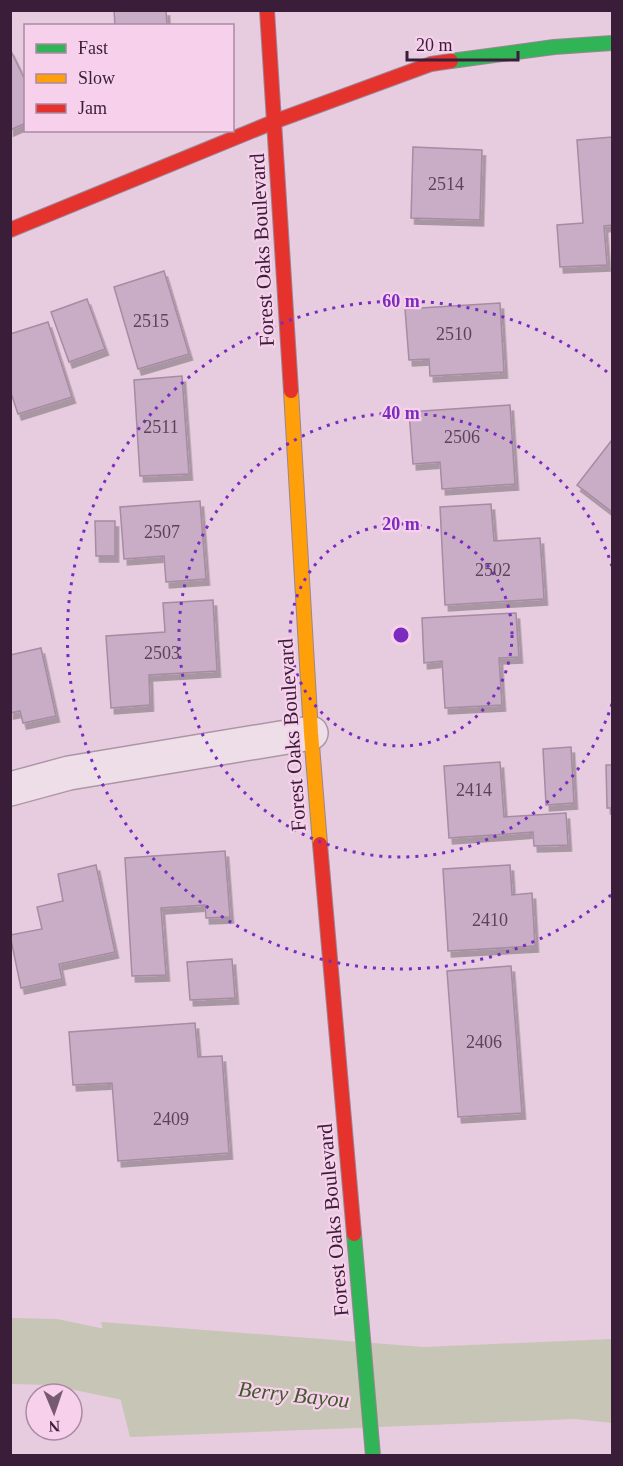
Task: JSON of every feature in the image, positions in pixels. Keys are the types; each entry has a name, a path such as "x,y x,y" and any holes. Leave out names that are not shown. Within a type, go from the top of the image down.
{"street":[{"name":"Forest Oaks Boulevard","path":"267,10 276,121 311,733 360,1282 373,1455"},
{"path":"10,230 276,121 431,64 554,47 612,43"},
{"path":"10,789 69,773 311,733"}],"water":[{"path":"101,1322 424,1347 612,1339 612,1423 575,1419 130,1437"}],"building":[{"path":"114,10 166,10 167,24 115,24"},
{"path":"10,49 24,78 24,124 10,130"},
{"path":"612,137 612,225 604,226 607,265 560,267 557,225 583,223 577,140"},
{"path":"413,147 482,150 480,220 411,218"},
{"path":"164,271 189,354 138,369 114,287"},
{"path":"87,299 105,349 69,362 51,312"},
{"path":"500,303 504,372 430,376 429,359 409,360 405,309"},
{"path":"48,322 72,397 18,414 10,390 10,334"},
{"path":"182,376 189,474 140,476 134,380"},
{"path":"510,405 515,484 442,489 440,462 413,464 409,412"},
{"path":"612,440 612,512 577,485"},
{"path":"200,501 206,579 166,582 164,556 124,559 120,507"},
{"path":"491,504 494,541 540,538 544,599 445,605 440,507"},
{"path":"95,521 115,521 115,556 96,556"},
{"path":"213,600 217,671 149,675 150,705 111,708 106,636 165,632 163,603"},
{"path":"516,613 519,657 499,658 502,705 445,708 442,661 424,663 422,618"},
{"path":"41,648 56,716 23,723 20,711 10,713 10,655"},
{"path":"571,747 574,803 546,805 543,749"},
{"path":"500,762 504,817 566,813 568,845 534,846 533,832 449,838 444,766"},
{"path":"606,765 612,765 612,808 607,808"},
{"path":"225,851 230,917 206,918 205,905 161,908 166,975 132,976 125,858"},
{"path":"96,865 115,952 59,964 62,979 21,988 10,935 42,929 37,907 63,901 58,874"},
{"path":"510,865 512,895 532,893 535,946 448,951 443,869"},
{"path":"232,959 235,998 190,1000 187,962"},
{"path":"511,966 522,1113 458,1117 447,971"},
{"path":"195,1023 198,1057 222,1056 229,1153 118,1161 112,1083 73,1085 69,1032"}],"waterway":[{"name":"Berry Bayou","path":"10,1351 54,1352 202,1383"}],"traffic: fast":[{"path":"451,61 554,47 612,43"},
{"path":"354,1234 373,1456"}],"traffic: slow":[{"path":"291,391 311,733 320,844"}],"traffic: jam":[{"path":"267,10 291,391"},
{"path":"10,230 276,121 431,64 451,61"},
{"path":"320,844 354,1234"}]}
